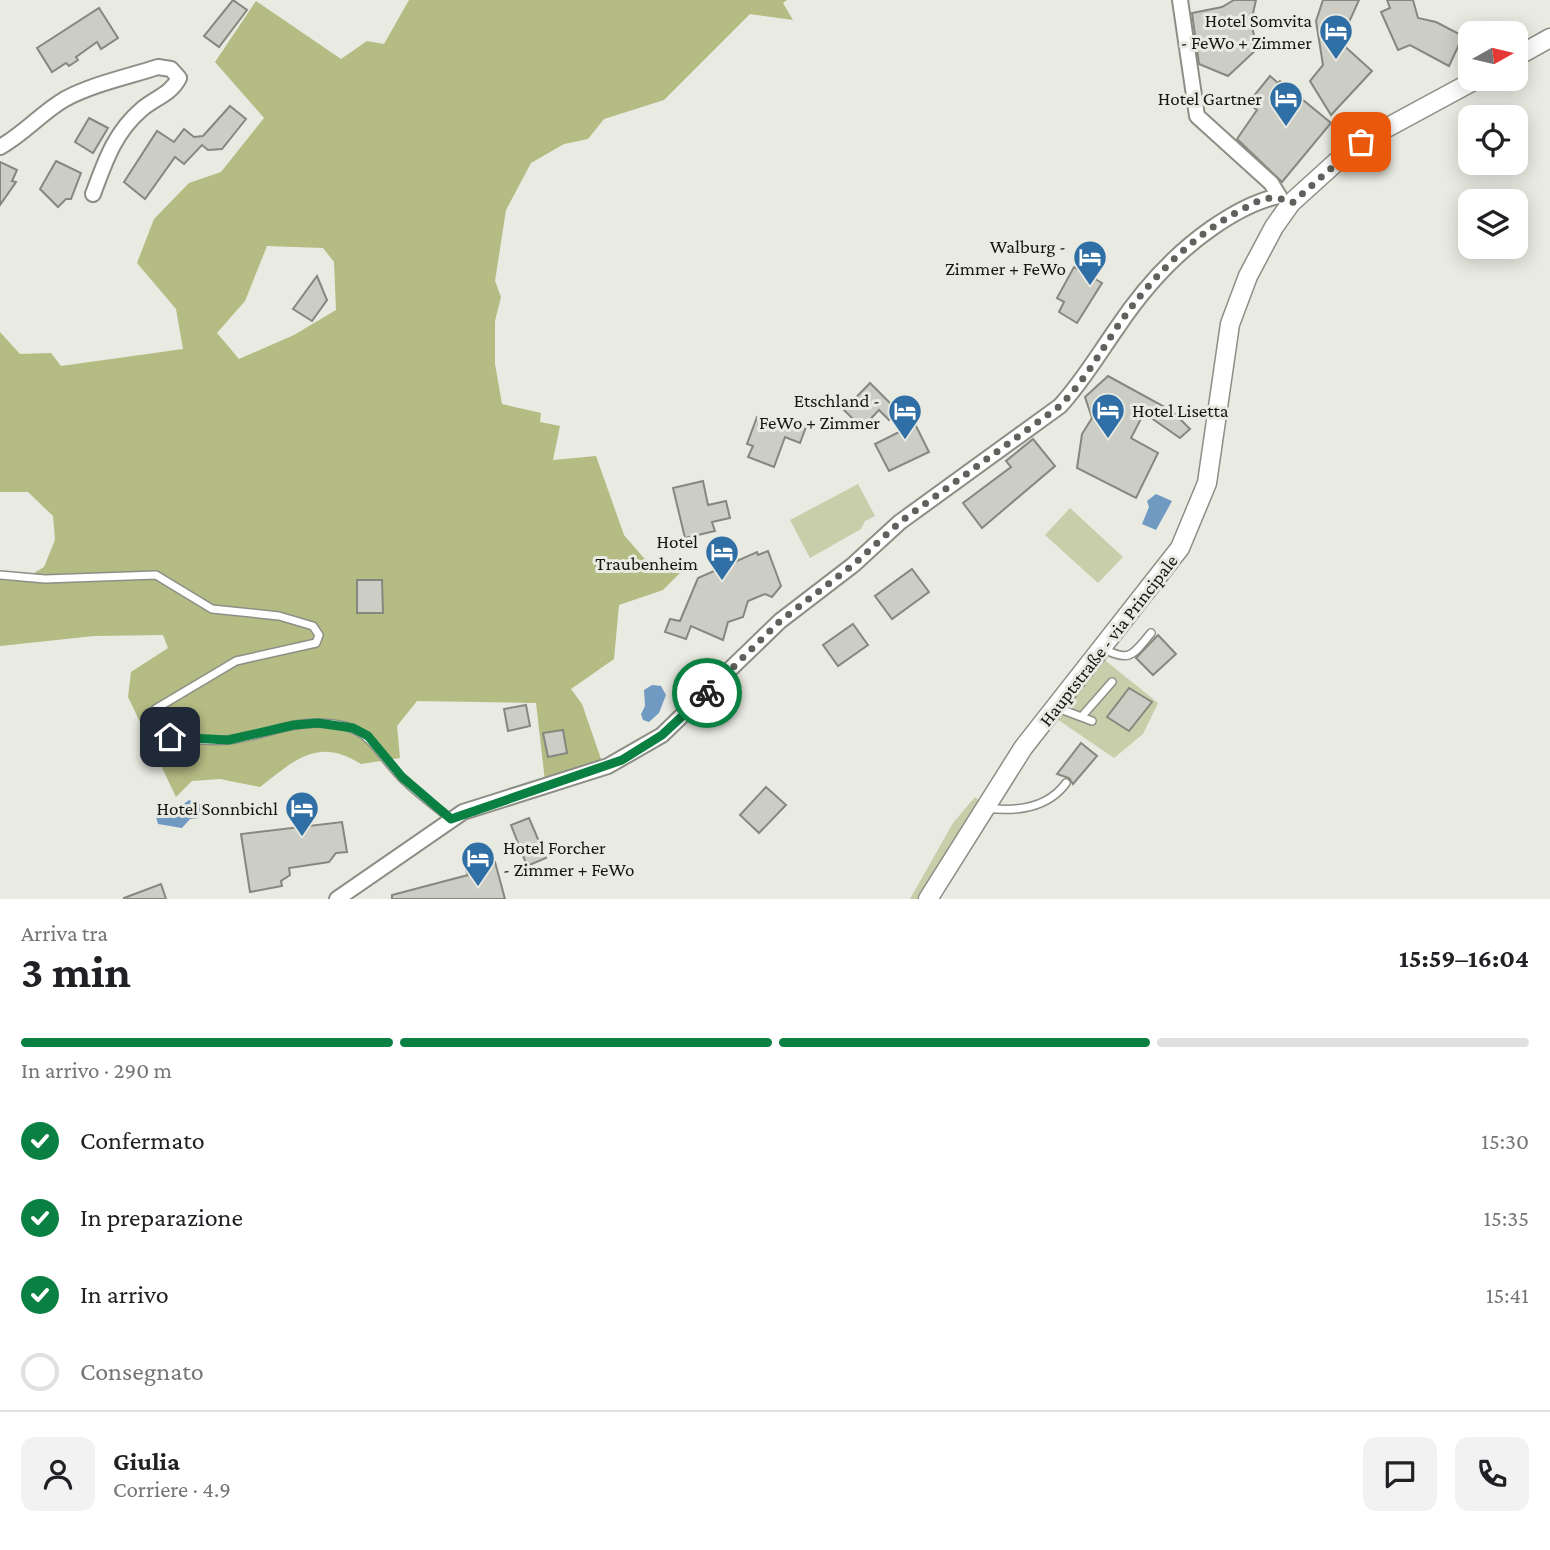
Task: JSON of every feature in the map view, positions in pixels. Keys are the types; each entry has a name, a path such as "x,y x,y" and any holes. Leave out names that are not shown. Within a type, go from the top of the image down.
{"street":[{"path":"337,899 451,819 489,803 608,766 662,735 780,621 853,565 900,522 1060,406 1079,386 1118,326 1159,273 1186,246 1244,209 1285,200 1276,188 1197,116 1180,0"},
{"path":"1528,50 1550,37"},
{"path":"0,147 15,139 38,117 68,98 158,67 171,69 179,78 174,88 142,109 116,138 93,194"},
{"name":"Hauptstraße - via Principale","path":"928,899 1023,748 1180,548 1207,483 1225,347 1237,301 1285,200 1361,142 1458,89"}],"lane":[{"path":"0,575 45,579 156,575 212,609 279,616 313,626 319,635 316,643 236,661 157,708 148,715 146,729 158,738 228,740 294,725 318,723 353,728 368,736 402,777 451,819"},
{"path":"1100,647 1120,657 1131,655 1151,633"},
{"path":"1083,715 1112,682"},
{"path":"1055,706 1083,715 1092,721"},
{"path":"985,808 1011,810 1045,802 1057,796 1066,783"}],"green space":[{"path":"409,0 787,0 783,3 793,20 750,14 664,100 604,119 588,139 564,144 531,163 506,210 495,281 501,297 495,321 495,364 502,404 541,413 540,422 560,426 553,460 596,456 624,535 649,564 693,560 663,590 619,605 614,659 571,689 582,704 602,762 545,781 536,703 417,701 397,726 400,758 361,764 331,752 319,752 295,761 260,787 220,779 192,781 176,797 128,697 131,672 168,648 163,635 94,636 0,646 0,580 21,581 44,567 55,540 53,516 28,492 0,492 0,332 20,354 51,353 61,366 183,349 176,309 137,263 154,219 189,183 221,172 264,118 215,62 256,1 341,59 367,41 384,44","holes":["267,246 323,248 334,262 336,310 294,335 239,359 217,333 245,301"]},
{"path":"858,484 875,516 865,521 861,529 810,558 790,520"},
{"path":"1070,508 1123,557 1098,583 1045,535"},
{"path":"1101,657 1158,703 1143,734 1114,758 1054,717"},
{"path":"975,797 981,802 928,899 910,899 953,823"}],"water":[{"path":"1156,494 1172,501 1156,530 1142,524 1149,507 1147,501"},
{"path":"652,685 661,686 666,695 659,713 649,722 643,720 641,714 645,706 644,690"},
{"path":"189,800 201,805 204,811 199,814 199,818 190,819 182,828 158,824 156,817 177,809"}],"building":[{"path":"233,0 247,10 219,47 204,36"},
{"path":"1234,0 1256,0 1251,22 1257,49 1228,76 1199,64 1192,13 1222,7"},
{"path":"1323,0 1359,0 1340,42 1372,71 1331,115 1310,81 1323,65 1316,21"},
{"path":"1387,0 1413,0 1418,18 1436,22 1458,33 1458,47 1449,66 1410,45 1398,50 1381,12 1390,8"},
{"path":"99,8 118,38 101,49 97,42 76,57 78,60 69,66 66,63 52,72 37,48"},
{"path":"1270,76 1278,83 1280,81 1331,123 1282,182 1237,139 1257,110 1248,103"},
{"path":"230,106 246,119 222,149 208,150 202,145 184,164 175,157 145,199 124,182 157,131 174,142 184,129 194,137 203,136"},
{"path":"89,118 108,128 93,153 75,142"},
{"path":"56,161 81,173 71,199 66,199 58,207 40,189"},
{"path":"0,162 17,170 12,181 16,182 0,205"},
{"path":"1074,267 1102,283 1077,323 1059,312 1064,302 1057,298"},
{"path":"317,276 327,300 312,321 293,309"},
{"path":"1108,376 1172,411 1190,429 1180,438 1144,413 1131,438 1158,453 1136,498 1077,468 1082,434 1092,418 1085,397"},
{"path":"870,383 898,411 889,420 879,410 862,428 844,410"},
{"path":"757,417 776,425 779,417 806,427 800,443 785,437 774,467 748,457 753,446 747,444"},
{"path":"915,424 929,452 889,471 875,444"},
{"path":"1033,439 1055,466 982,528 963,503 1011,467 1006,461"},
{"path":"703,481 708,505 726,501 730,518 712,522 715,531 685,538 673,488"},
{"path":"768,551 781,586 772,597 765,594 748,601 743,617 728,622 723,640 691,626 686,639 665,632 670,619 680,621 698,578 757,552 758,555"},
{"path":"912,569 929,592 892,619 875,596"},
{"path":"357,580 382,580 383,613 357,613"},
{"path":"853,624 868,645 838,666 823,645"},
{"path":"1158,635 1176,654 1153,675 1136,658"},
{"path":"1129,688 1152,702 1129,731 1107,717"},
{"path":"526,705 530,726 508,731 504,709"},
{"path":"563,730 567,753 548,757 543,733"},
{"path":"1081,743 1097,756 1073,784 1069,778 1057,774"},
{"path":"766,787 786,805 759,833 740,815"},
{"path":"529,818 546,858 527,866 511,825"},
{"path":"342,822 347,852 336,853 329,862 289,868 290,875 281,881 282,886 250,892 241,834"},
{"path":"495,862 505,899 392,899 392,895 468,875 466,870"},
{"path":"161,884 166,899 124,899 124,898"}],"way so far":[{"path":"707,693 780,621 853,565 900,522 944,487 1060,406 1079,386 1118,326 1159,273 1186,246 1220,222 1255,203 1279,196 1292,203 1325,171 1361,142"}],"place":[{"name":"Hotel Somvita - FeWo + Zimmer","path":"1336,61"},
{"name":"Hotel Gartner","path":"1286,128"},
{"name":"Walburg - Zimmer + FeWo","path":"1090,287"},
{"name":"Hotel Lisetta","path":"1108,440"},
{"name":"Etschland - FeWo + Zimmer","path":"905,441"},
{"name":"Hotel Traubenheim","path":"722,582"},
{"name":"Hotel Sonnbichl","path":"302,838"},
{"name":"Hotel Forcher - Zimmer + FeWo","path":"478,888"}],"route":[{"path":"170,737 228,740 294,725 318,723 353,728 368,736 402,777 451,819 463,812 622,760 662,735 707,693"}]}
